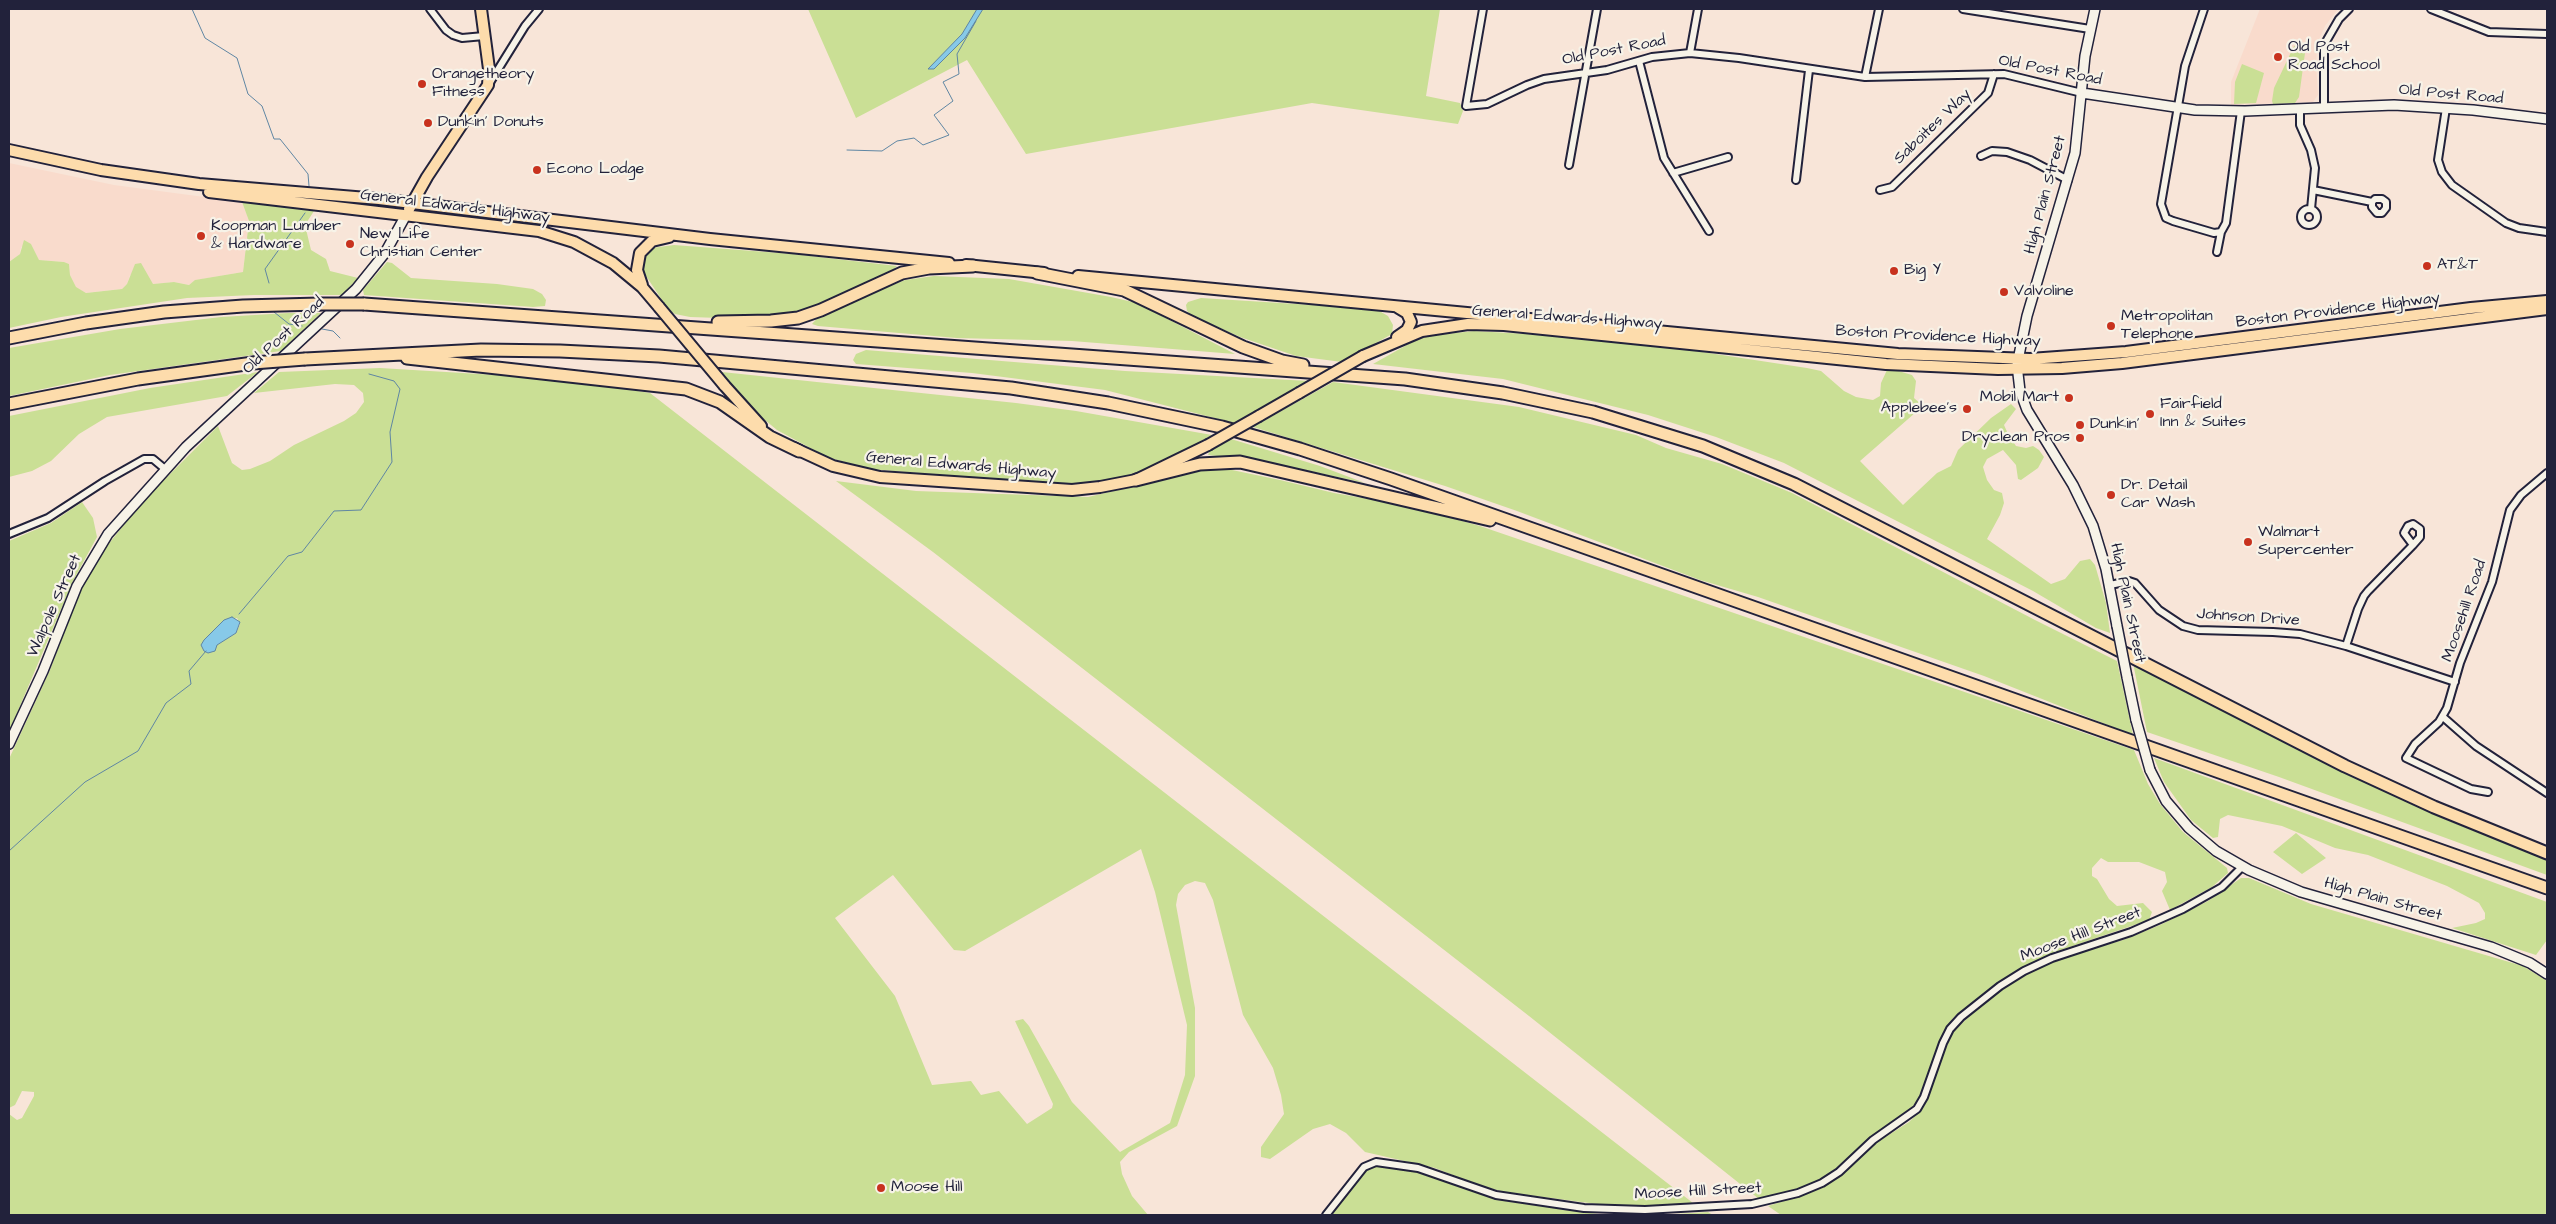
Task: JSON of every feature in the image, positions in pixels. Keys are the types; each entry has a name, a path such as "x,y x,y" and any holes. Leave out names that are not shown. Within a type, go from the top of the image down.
{"highway":[{"path":"666,325 790,319 817,312 902,273 929,268 974,266"},
{"path":"1037,273 1128,291 1252,350 1282,361 1336,374"},
{"path":"9,338 86,323 164,312 243,306 364,304 1336,374 1444,384 1539,399 1638,425 1740,460 1830,501 2354,770 2434,807 2547,853"},
{"path":"9,404 129,381 304,358 491,350 619,354 943,381 1059,395 1156,412 1251,435 1364,470 2547,888"},
{"path":"375,354 686,389 720,402 770,437 799,452"},
{"path":"1136,480 1200,464 1224,461 1244,462 1436,506 1480,518 1528,527"}],"main road":[{"path":"480,9 488,61 488,85"},
{"name":"High Plain Street","path":"2095,9 2090,29 2077,140 2068,180 2029,307 2017,364 2021,394 2029,414 2073,485 2090,520 2110,585 2136,720 2150,770 2166,801 2189,828 2211,847 2242,866 2301,892 2502,951 2547,974"},
{"name":"Old Post Road","path":"165,469 356,290 385,253 412,203 488,85"},
{"name":"Old Post Road","path":"2082,93 2177,108 2241,111 2394,105 2446,108 2547,119"},
{"name":"General Edwards Highway","path":"9,150 67,164 153,178 412,203 710,239 1037,273 1803,344"},
{"name":"General Edwards Highway","path":"9,157 80,174 152,185 522,228 557,236 605,258 646,291 724,386 761,426 799,452 842,469 897,479 1062,490 1100,488 1136,480 1208,445 1363,356 1422,331 1477,324 1504,325 1819,356"},
{"path":"646,291 639,279 637,266 639,256 647,244 666,237 710,239"},
{"name":"Boston Providence Highway","path":"1803,344 2017,364 2471,308 2547,301"},
{"path":"1380,348 1404,332 1410,323 1406,312 1393,306"},
{"name":"Boston Providence Highway","path":"1819,356 1939,368 2017,364 2122,363 2547,309"},
{"name":"Walpole Street","path":"9,744 43,671 83,572 108,534 165,469"}],"street":[{"path":"430,9 446,30 453,35 462,38 484,36"},
{"name":"Old Post Road","path":"488,85 505,61 525,26 539,9"},
{"name":"Old Post Road","path":"1483,9 1466,106 1487,104 1536,81 1584,74 1666,55 1690,53 1739,58 1865,77 1994,74 2020,77 2082,93"},
{"path":"1569,165 1597,9"},
{"path":"1690,53 1698,9"},
{"path":"1865,77 1879,9"},
{"path":"1964,9 2090,29"},
{"path":"2204,9 2185,66 2162,196 2162,209 2166,218 2173,221 2214,233 2221,232"},
{"path":"2324,107 2324,45 2339,19 2349,9"},
{"path":"2431,9 2489,32 2547,34"},
{"path":"488,61 505,61"},
{"path":"1639,61 1664,158 1709,231"},
{"path":"1796,180 1809,70"},
{"name":"Saboites Way","path":"1880,190 1892,187 1988,93 1994,74"},
{"path":"2446,108 2438,160 2442,172 2452,185 2506,223 2519,228 2547,232"},
{"path":"2300,109 2300,125 2311,150 2315,168 2310,209"},
{"path":"2217,252 2221,232 2226,223 2241,111"},
{"path":"1981,156 1992,151 2007,152 2030,160 2068,180"},
{"path":"1672,173 1728,157"},
{"path":"2313,190 2372,202"},
{"path":"9,534 48,518 104,481 144,460 153,458 165,469"},
{"name":"Moosehill Road","path":"2488,792 2471,789 2406,758 2415,744 2443,717 2494,576 2510,510 2521,495 2547,473"},
{"path":"2346,646 2364,596 2413,545"},
{"name":"Johnson Drive","path":"2110,585 2124,582 2135,583 2154,605 2183,626 2198,630 2286,632 2346,646 2455,682"},
{"path":"2443,717 2476,746 2547,793"},
{"name":"Moose Hill Street","path":"1326,1215 1364,1166 1376,1162 1418,1168 1496,1195 1592,1208 1645,1210 1752,1204 1798,1193 1822,1183 1839,1172 1873,1140 1917,1109 1924,1097 1943,1043 1950,1030 1961,1017 2000,986 2024,971 2052,958 2131,932 2183,909 2222,887 2242,866"}],"shaded area":[{"name":"Old Post Road School","path":"2260,9 2338,9 2325,26 2318,42 2316,62 2318,95 2313,102 2231,105 2231,82"},
{"path":"9,163 114,185 242,202 249,221 243,272 196,280 189,285 174,282 153,284 149,280 130,275 127,284 122,289 86,293 76,288 70,275 69,264 39,260 31,244 21,247 20,254 9,262"}],"green space":[{"path":"808,9 1440,9 1426,96 1460,103 1463,111 1458,124 1312,103 1026,154 967,60 856,118"},
{"path":"2294,46 2301,48 2305,53 2299,97 2295,103 2273,104 2274,88"},
{"path":"2242,64 2264,73 2256,103 2234,104 2235,82"},
{"path":"242,202 314,211 305,225 311,250 326,259 330,271 358,278 342,295 254,295 187,298 61,317 9,328 9,262 20,254 24,240 31,244 39,260 69,264 70,275 76,287 86,293 122,289 127,284 135,264 141,263 153,284 174,282 189,285 195,280 243,272 249,221"},
{"path":"674,245 793,254 897,266 893,270 848,292 799,313 781,316 690,317 675,314 668,309 644,273 643,263 652,248"},
{"path":"387,262 392,263 411,278 497,284 533,289 542,294 546,300 545,306 533,307 364,295 363,290"},
{"path":"934,276 1009,279 1137,303 1235,354 1072,341 957,338 812,324 821,314 905,280"},
{"path":"1201,298 1376,309 1388,316 1393,325 1392,334 1342,362 1296,356 1240,337 1191,315 1187,311 1186,305 1188,302"},
{"path":"321,313 281,351 110,375 9,396 9,348 120,329 221,317"},
{"path":"1474,331 1676,348 1807,368 1821,371 1844,391 1856,397 1873,400 1880,396 1881,383 1887,370 1895,370 1912,375 1916,381 1914,398 1923,406 1860,461 1903,505 1937,473 1951,466 1958,450 1991,418 2011,404 2016,409 2004,425 2008,434 2016,446 2026,448 2033,446 2044,457 2038,468 2021,480 2018,479 2016,465 2003,450 1987,459 1983,467 1987,480 1994,490 2002,493 2004,503 2000,515 1987,539 2051,584 2065,579 2080,561 2090,559 2095,565 2106,603 2110,633 2096,628 2033,591 1784,463 1716,437 1648,415 1503,379 1373,364 1412,342 1428,336"},
{"path":"866,350 1125,371 1309,381 1234,423 1105,390 972,373 856,364 853,360 856,354"},
{"path":"380,368 562,379 650,393 1693,1203 1648,1206 1597,1204 1504,1192 1475,1184 1435,1168 1365,1152 1346,1133 1330,1124 1313,1129 1270,1159 1261,1157 1261,1147 1284,1114 1281,1095 1273,1068 1243,1015 1213,900 1205,883 1195,881 1185,885 1178,894 1176,905 1195,1008 1195,1076 1177,1126 1129,1152 1120,1162 1122,1174 1132,1196 1148,1215 9,1215 9,1114 17,1120 22,1118 34,1096 34,1092 22,1091 15,1105 9,1108 9,759 50,670 81,588 99,556 142,502 218,426 232,463 242,470 250,469 270,461 294,445 344,421 356,413 364,402 363,393 354,385 335,384 254,393 279,372","holes":["237,618 240,624 236,633 216,645 211,633 222,622","1141,849 1155,892 1187,1025 1185,1075 1170,1123 1120,1152 1072,1102 1029,1026 1023,1019 1015,1021 1053,1104 1052,1108 1027,1124 999,1091 981,1095 971,1081 932,1085 895,996 835,918 893,875 954,950 965,951"]},
{"path":"258,372 227,396 107,417 79,434 51,461 32,471 9,477 9,416 150,388"},
{"path":"720,373 1016,403 1076,411 1212,435 1159,465 1119,478 1094,482 1066,484 1028,482 869,469 827,457 777,430 753,410"},
{"path":"1333,382 1519,407 1636,435 1666,448 1722,464 1792,493 2117,661 2133,735 1984,676 1758,597 1700,580 1517,511 1445,486 1253,427"},
{"path":"1231,439 1320,466 1365,483 1263,461 1208,455 1210,450"},
{"path":"1205,470 1232,470 1334,493 1409,506 1480,526 2134,750 2148,784 2160,804 2183,832 2227,868 2228,873 2212,887 2170,910 2162,891 2167,882 2165,872 2139,862 2108,862 2101,858 2092,868 2092,876 2097,879 2109,899 2117,906 2143,903 2152,912 2149,920 2058,951 2012,974 1953,1018 1948,1025 1919,1099 1905,1115 1866,1142 1845,1163 1823,1179 1784,1195 1759,1199 1529,1016 933,552 836,481 916,491 1088,497"},
{"path":"82,502 93,518 97,537 73,581 9,732 9,541 51,523"},
{"path":"2133,663 2366,783 2447,820 2547,860 2547,875 2279,777 2147,732"},
{"path":"2154,758 2547,902 2547,940 2536,955 2452,928 2485,919 2485,913 2479,903 2447,886 2368,855 2335,848 2282,826 2228,815 2220,819 2218,837 2213,838 2191,820 2164,782"},
{"path":"2296,833 2326,858 2302,874 2273,852"},
{"path":"2241,878 2249,878 2311,904 2523,966 2547,981 2547,1215 1781,1215 1768,1206 1812,1192 1831,1182 1876,1143 1909,1122 1927,1101 1940,1062 1953,1032 1979,1007 2009,984 2040,967 2067,956 2123,940 2160,925 2208,901"},
{"path":"1374,1166 1392,1166 1422,1173 1486,1196 1510,1202 1598,1214 1658,1215 1331,1215 1364,1172"},
{"path":"1708,1212 1713,1215 1658,1215"}],"water":[{"path":"977,9 983,9 965,38 934,69 928,69 962,34"},
{"path":"232,617 240,622 236,633 217,645 215,651 208,653 204,651 201,645 204,640 224,620"}],"waterway":[{"path":"192,9 205,38 237,58 248,94 262,106 274,139 280,139 308,174 309,186"},
{"path":"847,150 882,151 897,141 914,138 923,145 949,135 934,115 953,101 943,82 959,74 957,54 976,21"},
{"path":"269,283 265,269 305,213"},
{"path":"274,312 289,324 302,326"},
{"path":"322,329 333,331 340,338"},
{"path":"239,614 288,556 302,552 334,511 361,510 392,462 390,432 400,389 394,381 369,374"},
{"path":"9,851 85,782 138,751 166,703 191,684 189,671 206,651"}],"place":[{"name":"Old Post Road School","path":"2278,57"},
{"name":"Orangetheory Fitness","path":"422,84"},
{"name":"Dunkin' Donuts","path":"428,123"},
{"name":"Econo Lodge","path":"537,170"},
{"name":"Koopman Lumber & Hardware","path":"201,236"},
{"name":"New Life Christian Center","path":"350,244"},
{"name":"AT&T","path":"2427,266"},
{"name":"Big Y","path":"1894,271"},
{"name":"Valvoline","path":"2004,292"},
{"name":"Metropolitan Telephone","path":"2111,326"},
{"name":"Mobil Mart","path":"2069,398"},
{"name":"Applebee's","path":"1967,409"},
{"name":"Fairfield Inn & Suites","path":"2150,414"},
{"name":"Dunkin'","path":"2080,425"},
{"name":"Dryclean Pros","path":"2080,438"},
{"name":"Dr. Detail Car Wash","path":"2111,495"},
{"name":"Walmart Supercenter","path":"2248,542"},
{"name":"Moose Hill","path":"881,1188"}]}
